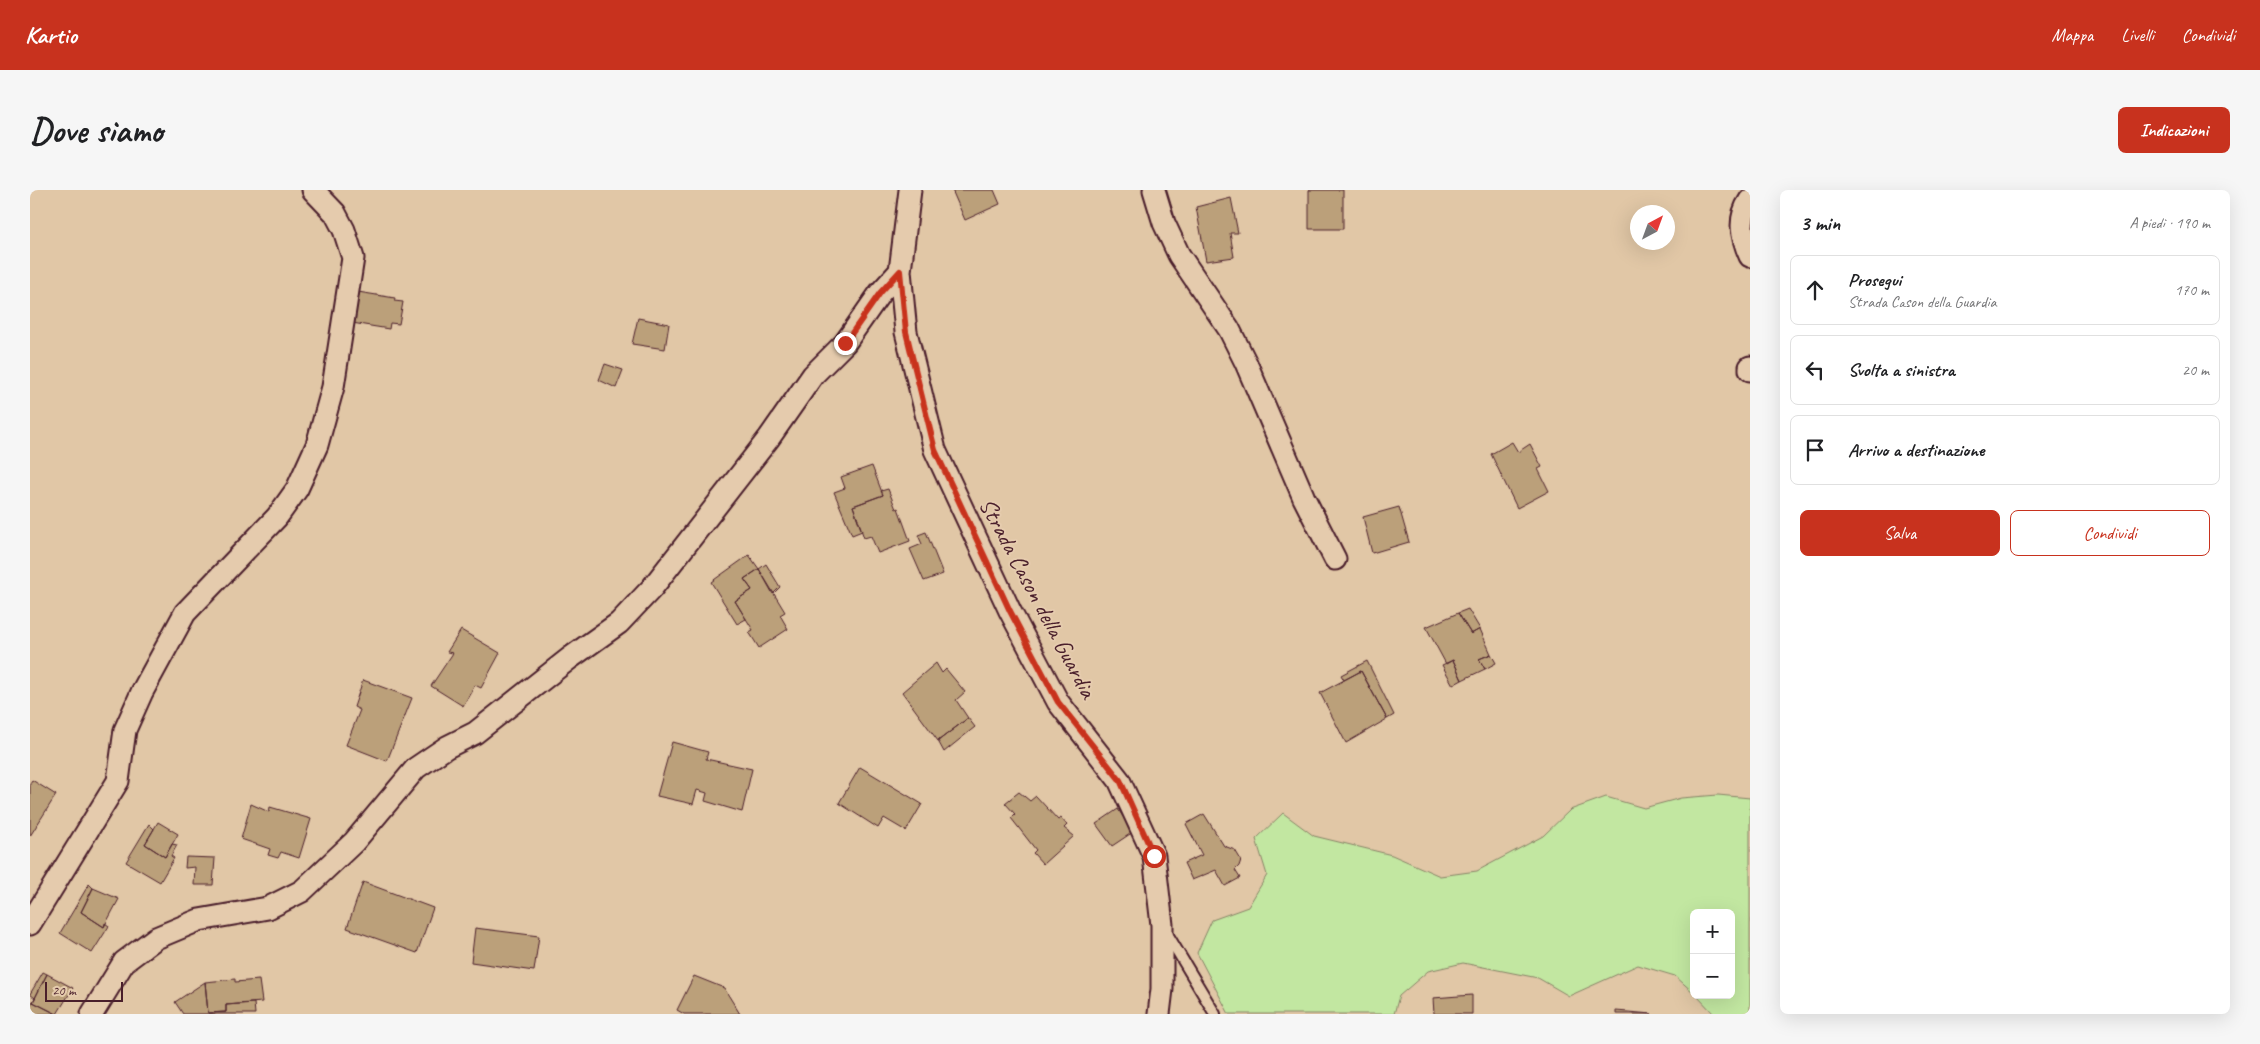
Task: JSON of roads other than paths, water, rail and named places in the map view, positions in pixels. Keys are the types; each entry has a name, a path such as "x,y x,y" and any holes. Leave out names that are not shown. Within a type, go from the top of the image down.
{"street":[{"path":"30,924 118,781 125,730 142,692 185,613 276,517 297,489 317,444 333,387 353,258 344,230 335,213 314,190"},
{"name":"Strada Cason della Guardia","path":"910,190 900,271 906,332 935,450 1010,611 1058,702 1120,780 1154,856 1162,925 1162,989 1159,1014"},
{"path":"1154,190 1164,222 1179,255 1229,329 1246,363 1304,498 1335,559"},
{"path":"1750,200 1743,210 1740,224 1750,256"},
{"path":"92,1014 124,962 156,938 199,920 268,908 302,891 354,842 416,768 447,747 475,733 570,658 619,623 652,588 769,438 813,375 845,343 880,293 900,271"}],"lane":[{"path":"1162,925 1214,1014"}]}
